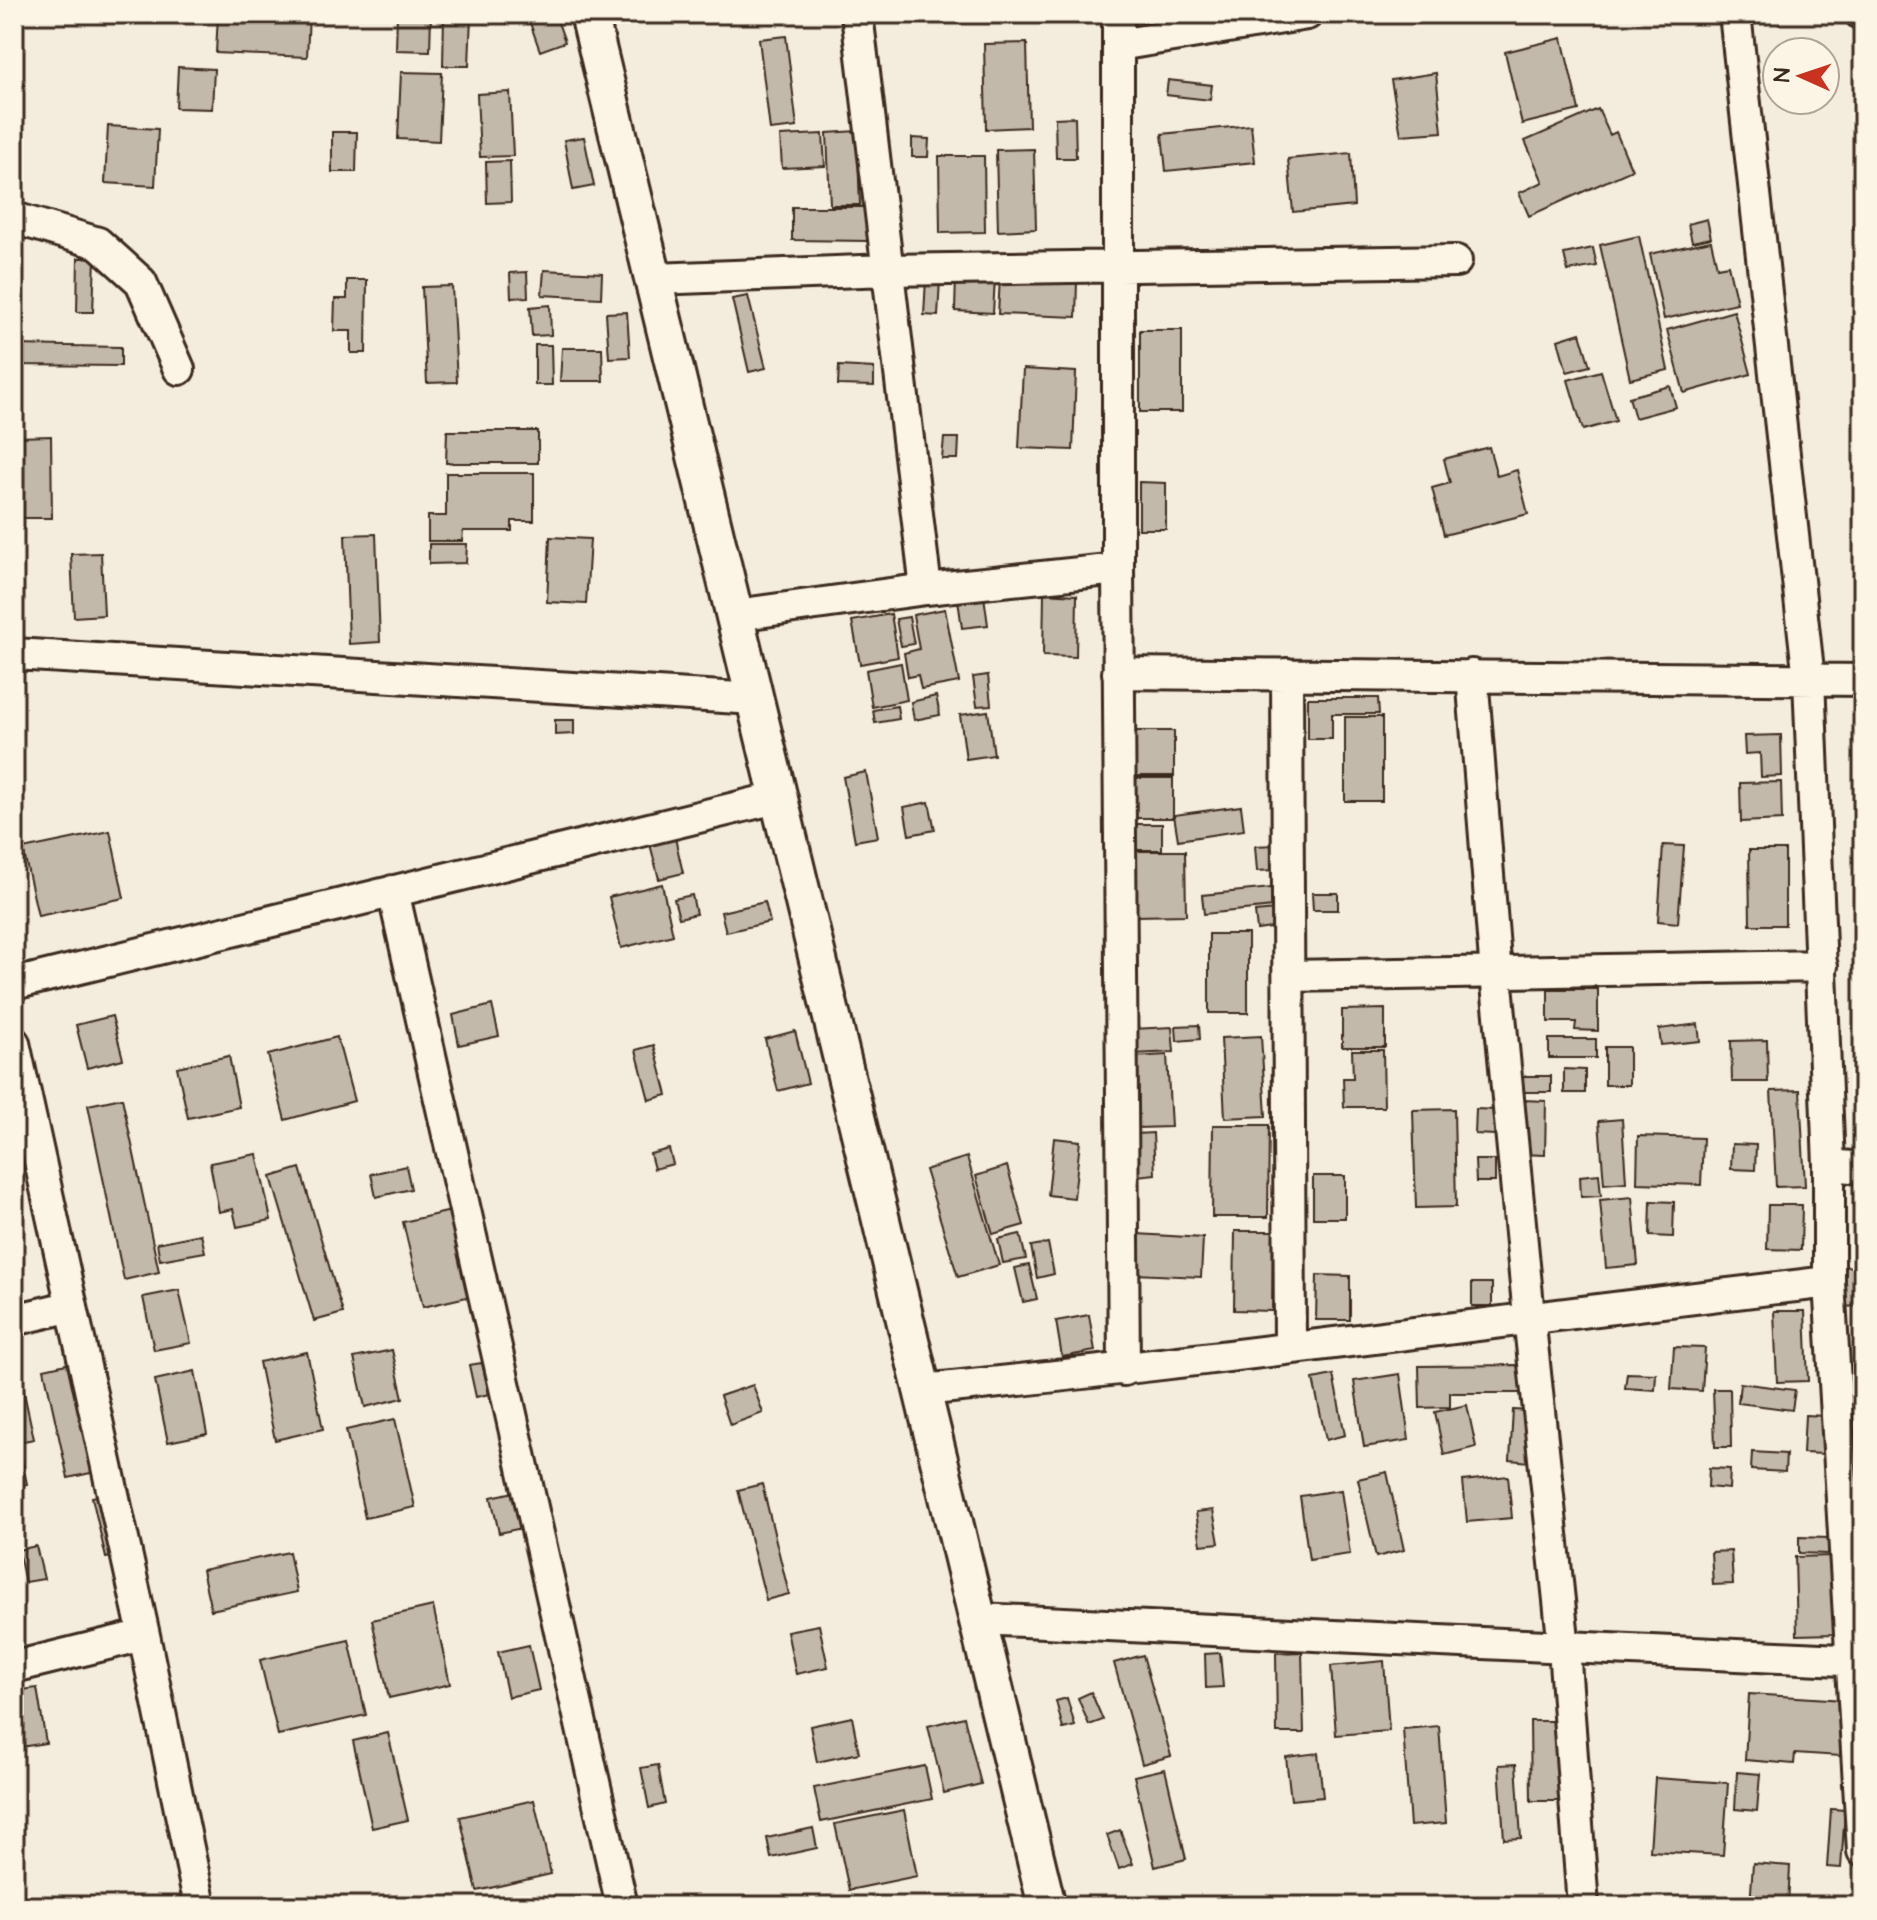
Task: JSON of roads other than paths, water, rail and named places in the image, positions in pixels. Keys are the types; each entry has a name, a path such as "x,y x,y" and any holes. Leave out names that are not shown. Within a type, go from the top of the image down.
{"street":[{"path":"589,14 1047,1906"},
{"path":"857,14 926,589"},
{"path":"1118,14 1118,673 1124,1370"},
{"path":"1118,45 1307,14"},
{"path":"1735,14 1809,679 1829,1165 1829,1282 1858,1660 1863,1851"},
{"path":"14,218 98,243 141,282 179,369"},
{"path":"654,279 887,270 1456,261"},
{"path":"736,615 926,589 1118,569"},
{"path":"14,654 756,699"},
{"path":"1118,673 1863,680"},
{"path":"1287,674 1290,1347"},
{"path":"1472,675 1496,974 1564,1648 1583,1906"},
{"path":"14,984 780,797"},
{"path":"393,891 622,1906"},
{"path":"1289,976 1822,966"},
{"path":"14,1043 200,1906"},
{"path":"1829,1165 1863,1168"},
{"path":"923,1390 1124,1370 1529,1316 1829,1282"},
{"path":"14,1320 72,1306"},
{"path":"979,1619 1858,1660"},
{"path":"14,1667 144,1635"}]}
